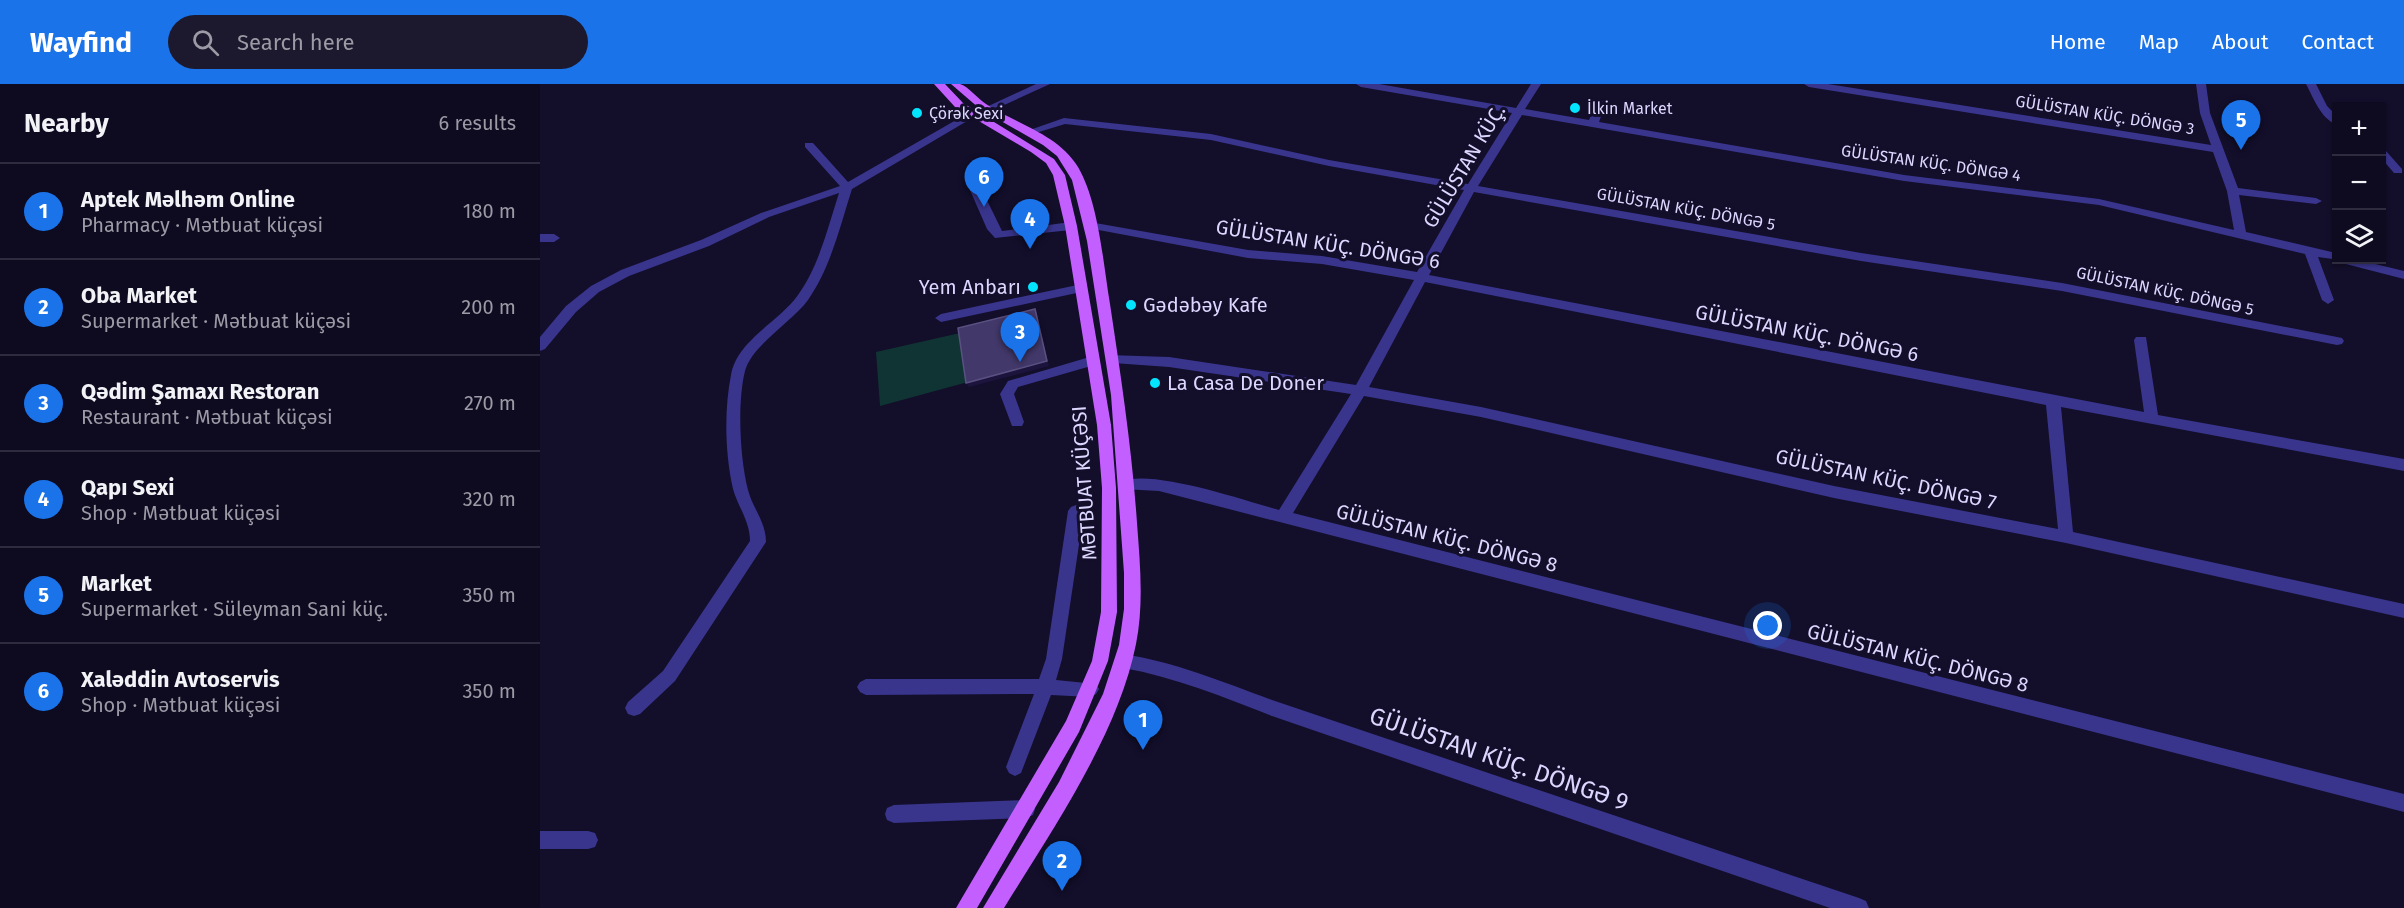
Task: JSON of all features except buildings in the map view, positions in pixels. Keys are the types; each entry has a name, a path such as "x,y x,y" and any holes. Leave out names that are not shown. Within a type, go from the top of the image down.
{"main road":[{"name":"MƏTBUAT KÜÇƏSI","path":"939,84 959,105 981,111 1029,132 1065,157 1074,171 1088,224 1113,358 1122,422 1133,570 1129,632 1123,661 1095,729 1051,811 993,908"},
{"name":"MƏTBUAT KÜÇƏSI","path":"956,84 981,111 1050,162 1059,175 1071,226 1104,425 1109,488 1110,593 1107,635 1101,661 1073,726 966,908"},
{"path":"1071,226 1088,224"},
{"path":"1082,288 1099,284"},
{"path":"1093,361 1113,358"},
{"path":"1109,488 1127,484"},
{"path":"1101,661 1123,661"}],"street":[{"path":"540,346 571,309 595,289 625,273 705,243 765,215 847,187 981,111 1046,84"},
{"name":"GÜLÜSTAN KÜÇ. DÖNGƏ 4","path":"1361,84 1904,178 2099,202 2332,256"},
{"name":"GÜLÜSTAN KÜÇ.","path":"1282,518 1360,390 1472,187 1536,84"},
{"name":"GÜLÜSTAN KÜÇ. DÖNGƏ 3","path":"1809,84 2218,149"},
{"path":"2201,84 2205,113 2233,191 2240,233"},
{"path":"2311,84 2323,107 2332,116"},
{"path":"1593,124 1601,103"},
{"name":"GÜLÜSTAN KÜÇ. DÖNGƏ 5","path":"1029,132 1064,122 1166,131 1861,257 2062,287 2337,341"},
{"path":"809,145 847,187"},
{"path":"2385,156 2398,171"},
{"path":"634,708 669,676 758,542 759,531 741,490 736,435 738,370 747,356 796,306 809,287 847,187"},
{"path":"976,190 993,229 999,236 1071,226"},
{"path":"2233,191 2316,201"},
{"name":"GÜLÜSTAN KÜÇ. DÖNGƏ 6","path":"1088,224 1248,254 1322,260 1421,277 2053,401 2404,465"},
{"path":"540,238 554,238"},
{"path":"2310,250 2328,300"},
{"path":"2361,264 2404,275"},
{"path":"941,318 1082,288"},
{"path":"2141,340 2152,419"},
{"name":"GÜLÜSTAN KÜÇ. DÖNGƏ 7","path":"1113,358 1153,360 1360,390 1481,412 1834,492 2066,537 2404,611"},
{"path":"1017,422 1007,394 1013,384 1093,361"},
{"path":"2053,401 2066,537"},
{"name":"GÜLÜSTAN KÜÇ. DÖNGƏ 8","path":"1127,484 1159,485 2404,803"},
{"path":"1015,767 1046,686 1054,658 1076,511"},
{"name":"GÜLÜSTAN KÜÇ. DÖNGƏ 9","path":"1123,661 1149,664 1182,674 1283,712 1859,908"},
{"path":"866,687 1046,686 1090,689"},
{"path":"894,814 1026,809"},
{"path":"540,840 588,840"}],"green space":[{"path":"960,333 968,382 880,406 876,352"}],"place":[{"name":"İlkin Market","path":"1575,108"},
{"name":"Çörək Sexi","path":"917,113"},
{"name":"Market","path":"2241,150"},
{"name":"Xaləddin Avtoservis","path":"984,207"},
{"name":"Qapı Sexi","path":"1030,249"},
{"name":"Yem Anbarı","path":"1033,287"},
{"name":"Gədəbəy Kafe","path":"1131,305"},
{"name":"Qədim Şamaxı Restoran","path":"1020,362"},
{"name":"La Casa De Doner","path":"1155,383"},
{"name":"Aptek Mәlhәm Online","path":"1143,750"},
{"name":"Oba Market","path":"1062,891"}]}
